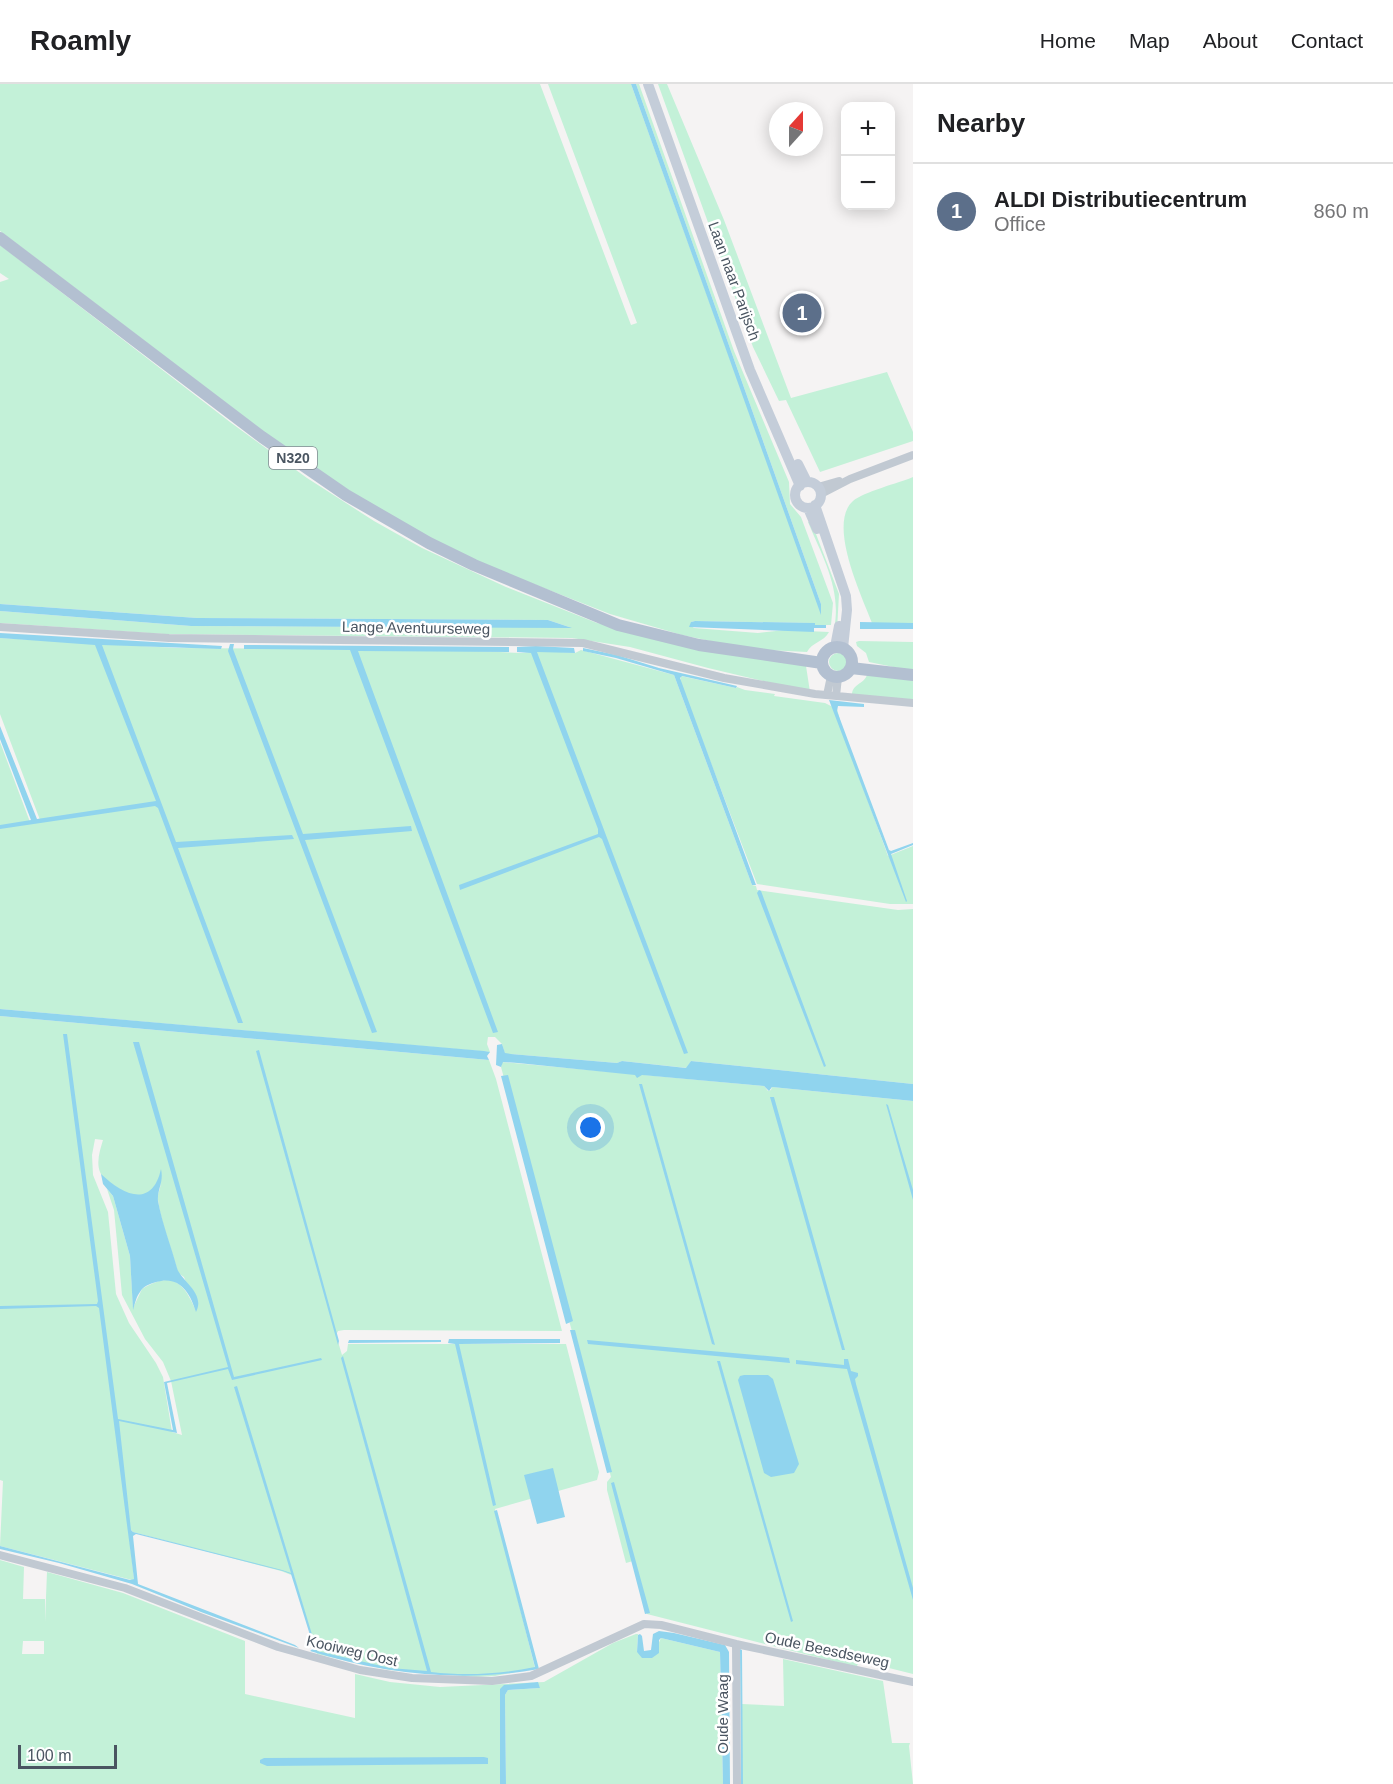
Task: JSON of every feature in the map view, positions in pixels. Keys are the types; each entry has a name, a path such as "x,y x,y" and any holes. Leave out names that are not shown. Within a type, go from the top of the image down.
{"main road":[{"name":"N320","path":"0,238 262,437 346,495 429,543 474,565 618,625 699,645 800,661 822,660"},
{"path":"839,647 849,653 851,664 846,674 835,676 825,671 822,660 828,650 839,647"},
{"path":"851,664 873,665 886,671 913,675"}],"street":[{"name":"Laan naar Parijsch","path":"648,84 750,370 803,484"},
{"name":"Laan naar Parijsch","path":"654,84 756,371 803,484"},
{"path":"820,490 820,500 812,506 801,505 796,499 796,492 803,484 820,490 913,455"},
{"path":"812,506 846,596 847,610 839,647"},
{"name":"Lange Aventuurseweg","path":"0,627 169,638 583,643 724,678 831,696 913,703"},
{"path":"831,696 835,676"},
{"name":"Kooiweg Oost","path":"0,1555 125,1588 278,1647 360,1670 412,1678 492,1681 531,1676 644,1624 661,1625 736,1644"},
{"name":"Oude Beesdseweg","path":"736,1644 913,1682"},
{"name":"Oude Waag","path":"736,1644 737,1784"}],"green space":[{"path":"0,84 540,84 631,325 637,323 548,84 631,84 821,612 821,604 636,84 639,84 734,351 789,482 790,504 801,517 833,603 831,625 695,621 691,622 691,626 758,633 785,630 829,632 807,652 748,649 682,635 610,614 485,565 397,521 297,457 0,231"},
{"path":"658,84 667,84 724,220 791,398 887,372 913,432 913,441 820,472 786,400 779,401 753,347"},
{"path":"0,245 230,422 307,478 374,521 422,548 506,587 597,623 806,666 810,692 630,647 572,638 164,634 0,623 0,611 191,626 569,627 548,620 197,618 0,604 0,282 9,279 0,273"},
{"path":"913,477 913,623 872,623 855,579 845,543 846,512 853,501 858,498"},
{"path":"811,521 839,594 837,630 834,629 835,601 830,574 808,522"},
{"path":"0,638 177,648 457,650 521,653 547,651 575,653 581,650 674,675 752,885 756,886 757,890 898,910 913,909 913,1084 691,1061 687,1068 622,1061 617,1063 505,1054 502,1044 495,1037 488,1037 487,1044 490,1052 0,1009 0,742 30,822 40,820 0,714"},
{"path":"856,642 913,642 913,671 869,662 866,653 857,646"},
{"path":"838,653 844,656 847,662 844,668 838,671 832,668 829,662 832,656"},
{"path":"867,675 913,680 913,701 852,695 854,688"},
{"path":"681,676 775,694 774,696 825,703 837,709 845,738 888,856 913,846 913,904 890,904 757,884 680,682"},
{"path":"0,1016 489,1060 496,1079 562,1331 344,1330 338,1331 336,1335 342,1355 347,1351 348,1344 566,1344 599,1472 597,1480 495,1509 535,1668 495,1676 476,1677 390,1670 317,1654 294,1576 131,1530 129,1535 134,1579 132,1580 0,1546 3,1481 0,1480","holes":["95,1139 103,1140 98,1164 102,1176 111,1184 129,1194 143,1196 152,1190 159,1178 158,1200 164,1227 178,1273 184,1277 196,1311 182,1287 170,1280 162,1280 142,1289 133,1308 130,1256 113,1196 107,1189 114,1210 122,1295 145,1339 163,1362 171,1381 182,1435 172,1432 163,1377 129,1323 116,1294 108,1212 93,1175 92,1155"]},
{"path":"502,1062 764,1086 768,1091 772,1087 913,1101 913,1674 861,1661 856,1667 647,1614 633,1561 626,1563 607,1490 607,1482 611,1477 501,1067"},
{"path":"0,1560 24,1567 23,1599 45,1599 45,1622 47,1572 123,1593 245,1641 245,1694 355,1718 355,1674 390,1682 440,1687 535,1682 500,1689 500,1784 0,1784","holes":["23,1641 44,1641 44,1654 22,1654"]},
{"path":"636,1634 638,1634 637,1652 652,1658 661,1638 720,1652 723,1784 506,1784 505,1695 508,1690 540,1688 537,1682 544,1682 613,1643"},
{"path":"783,1659 883,1681 892,1743 910,1743 913,1784 742,1784 742,1704 784,1706"}],"water":[{"path":"631,84 636,84 821,604 821,615"},
{"path":"0,604 197,618 548,620 572,628 191,626 0,611"},
{"path":"691,622 815,623 815,625 826,625 826,628 814,628 814,632 689,627"},
{"path":"860,622 913,623 913,629 860,629"},
{"path":"0,633 222,646 221,649 102,645 176,842 292,835 294,839 178,848 243,1023 238,1023 158,808 155,806 0,829 0,825 31,820 0,739 0,726 37,819 156,801 95,645 0,638"},
{"path":"230,644 234,644 233,649 303,834 411,826 412,831 305,840 377,1032 372,1033 228,651"},
{"path":"244,645 509,647 509,652 358,651 498,1032 493,1033 350,650 244,649"},
{"path":"517,647 574,648 575,653 537,652 688,1053 684,1054 602,839 599,837 460,890 459,885 598,834 531,653 517,652"},
{"path":"583,648 737,686 736,688 682,676 680,678 756,885 752,885 674,675 583,651"},
{"path":"829,700 864,704 864,707 838,706 837,711 889,850 913,843 891,854 906,902"},
{"path":"759,890 826,1066 824,1067 757,893"},
{"path":"0,1009 490,1052 487,1056 489,1060 0,1016"},
{"path":"63,1034 67,1034 118,1419 173,1430 164,1382 228,1367 133,1042 139,1042 234,1377 321,1358 322,1360 232,1380 228,1369 167,1383 177,1433 119,1421 131,1530 291,1573 234,1387 237,1386 317,1651 390,1668 427,1671 341,1358 343,1356 431,1672 483,1674 535,1667 494,1511 497,1510 539,1669 481,1675 423,1674 366,1665 310,1651 314,1648 291,1574 136,1534 133,1536 138,1584 299,1648 132,1584 0,1549 0,1546 130,1580 134,1579 99,1308 96,1306 0,1309 0,1306 97,1304 98,1301"},
{"path":"502,1044 505,1053 511,1054 617,1063 622,1061 686,1068 691,1061 913,1084 913,1101 772,1087 769,1091 764,1086 642,1075 637,1078 635,1075 518,1063 503,1062 501,1067 496,1065 497,1045"},
{"path":"259,1050 339,1341 338,1345 256,1051"},
{"path":"508,1075 573,1321 566,1324 501,1076"},
{"path":"639,1084 642,1084 715,1345 712,1344"},
{"path":"770,1097 774,1097 845,1350 842,1350"},
{"path":"886,1104 913,1190 913,1200"},
{"path":"161,1169 162,1178 158,1201 179,1273 198,1299 196,1312 187,1292 182,1287 177,1283 164,1280 143,1288 133,1310 130,1256 113,1196 103,1184 101,1174 118,1188 127,1192 144,1194 151,1190 157,1182"},
{"path":"570,1330 575,1330 612,1472 607,1473"},
{"path":"449,1339 560,1339 560,1343 459,1344 496,1505 493,1506 455,1344 448,1343"},
{"path":"349,1340 441,1340 441,1342 348,1343"},
{"path":"587,1340 789,1358 790,1363 588,1344"},
{"path":"844,1359 848,1359 851,1371 858,1373 855,1379 856,1384 913,1588 913,1600 847,1369 796,1364 796,1360 844,1365"},
{"path":"717,1361 720,1361 793,1621 791,1622"},
{"path":"744,1375 768,1375 773,1379 799,1464 794,1473 771,1477 764,1473 738,1380"},
{"path":"553,1468 565,1517 537,1524 524,1475"},
{"path":"614,1482 650,1613 645,1614 611,1483"},
{"path":"659,1631 725,1645 729,1652 730,1784 723,1784 720,1652 661,1638 659,1653 652,1658 642,1658 637,1652 638,1635 642,1636 644,1651 651,1650 653,1634"},
{"path":"740,1649 742,1650 743,1784 741,1784"},
{"path":"538,1682 540,1688 508,1690 505,1695 506,1784 500,1784 500,1689 504,1685"},
{"path":"264,1758 488,1758 488,1764 267,1766 260,1763 260,1760"}],"place":[{"name":"ALDI Distributiecentrum","path":"802,313"}]}
